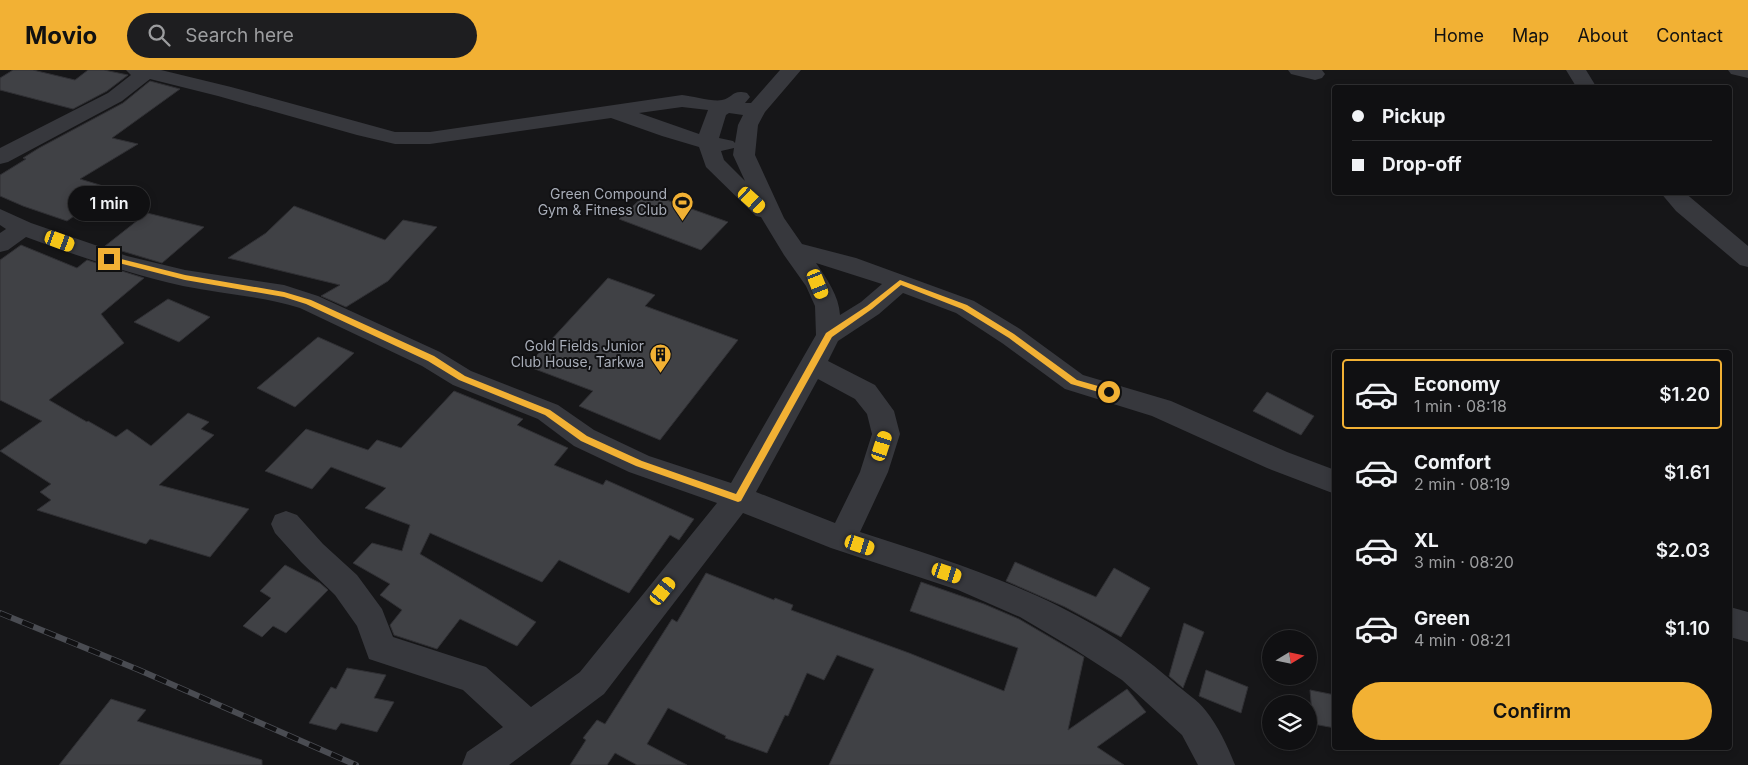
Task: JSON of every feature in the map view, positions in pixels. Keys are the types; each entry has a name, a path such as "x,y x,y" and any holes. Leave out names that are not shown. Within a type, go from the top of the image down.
{"street":[{"path":"773,219 714,162 708,143 717,112 749,92 774,70"},
{"path":"791,70 756,110 748,125 744,156 773,219 818,284 827,306 829,335"},
{"path":"1576,70 1585,85"},
{"path":"1738,70 1748,72"},
{"path":"0,157 115,97 142,71 224,91 395,138 430,138 682,101 756,110"},
{"path":"616,112 670,133 708,143 745,145"},
{"path":"1675,195 1684,206 1748,259"},
{"path":"0,216 23,228 122,263 185,278 284,294 309,302 431,358 462,378 548,412 584,438 639,464 738,498 842,539 964,579 1031,607 1086,638 1134,669 1194,723 1217,765"},
{"path":"0,244 23,228"},
{"path":"792,248 848,264 965,307 1011,336 1074,382 1161,408 1277,460 1332,481"},
{"path":"480,765 592,683 738,498 829,335 870,308 900,282"},
{"path":"813,365 865,392 880,411 886,434 874,472 842,539"},
{"path":"286,524 312,553 346,585 371,619 381,648 474,678 530,729"},
{"path":"1732,623 1748,627"}],"building":[{"path":"13,70 33,70 75,80 88,70 104,70 128,75 107,91 73,109 0,90 0,78"},
{"path":"150,81 180,89 112,138 138,144 80,179 113,189 67,221 0,196 0,175 26,159 23,158 39,148 123,103"},
{"path":"647,193 728,222 701,250 619,219"},
{"path":"294,206 385,240 403,220 437,227 388,281 346,307 321,296 340,285 228,258 266,233"},
{"path":"147,213 204,227 162,263 105,246"},
{"path":"21,245 77,268 87,260 144,278 101,314 124,343 49,400 116,437 127,429 151,446 188,413 209,422 201,429 214,435 159,485 249,509 210,557 150,539 146,544 37,510 51,500 40,492 51,484 0,451 42,421 0,400 0,260"},
{"path":"608,278 655,295 645,306 738,340 660,440 579,406 593,391 527,366"},
{"path":"168,299 210,317 179,342 134,322"},
{"path":"318,337 354,353 295,407 257,388"},
{"path":"454,391 523,419 517,425 568,448 554,465 603,485 606,480 694,519 679,540 670,535 629,593 559,560 542,582 430,533 420,554 536,622 517,646 460,619 437,649 394,635 390,625 402,610 380,595 390,584 353,563 372,543 402,551 410,525 365,508 386,488 331,467 312,489 265,471 306,429 368,450 377,440 401,448"},
{"path":"1267,392 1314,416 1301,435 1253,411"},
{"path":"1015,562 1096,597 1114,568 1150,588 1121,637 1065,607 1006,581"},
{"path":"285,565 320,583 328,590 286,633 273,626 262,637 243,626 271,598 260,591"},
{"path":"706,573 774,600 775,598 793,605 791,610 909,653 1004,691 1018,648 910,611 921,582 984,604 1019,619 1084,657 1068,730 1127,689 1146,712 1097,747 1124,765 829,765 874,669 837,655 824,680 807,673 788,716 785,715 767,753 725,738 726,736 668,708 647,744 687,765 637,765 615,753 607,765 570,765 586,740 583,738 597,720 605,724 672,619 677,622"},
{"path":"1184,623 1204,632 1183,688 1169,676"},
{"path":"347,668 386,675 374,698 394,702 377,732 341,723 336,730 309,723 331,687 336,689"},
{"path":"1206,670 1248,687 1241,713 1199,696"},
{"path":"1310,690 1332,694 1332,727 1317,725 1317,695 1310,695"},
{"path":"111,699 146,710 137,721 262,760 262,765 59,765"}],"railway":[{"path":"0,613 139,670 356,765"}],"place":[{"name":"Green Compound Gym & Fitness Club","path":"683,221"},
{"name":"Gold Fields Junior Club House, Tarkwa","path":"660,373"}],"route":[{"path":"109,259 185,278 284,294 309,302 431,358 462,378 548,412 584,438 639,464 738,498 829,335 870,308 900,282 965,307 1011,336 1074,382 1109,392"}]}
